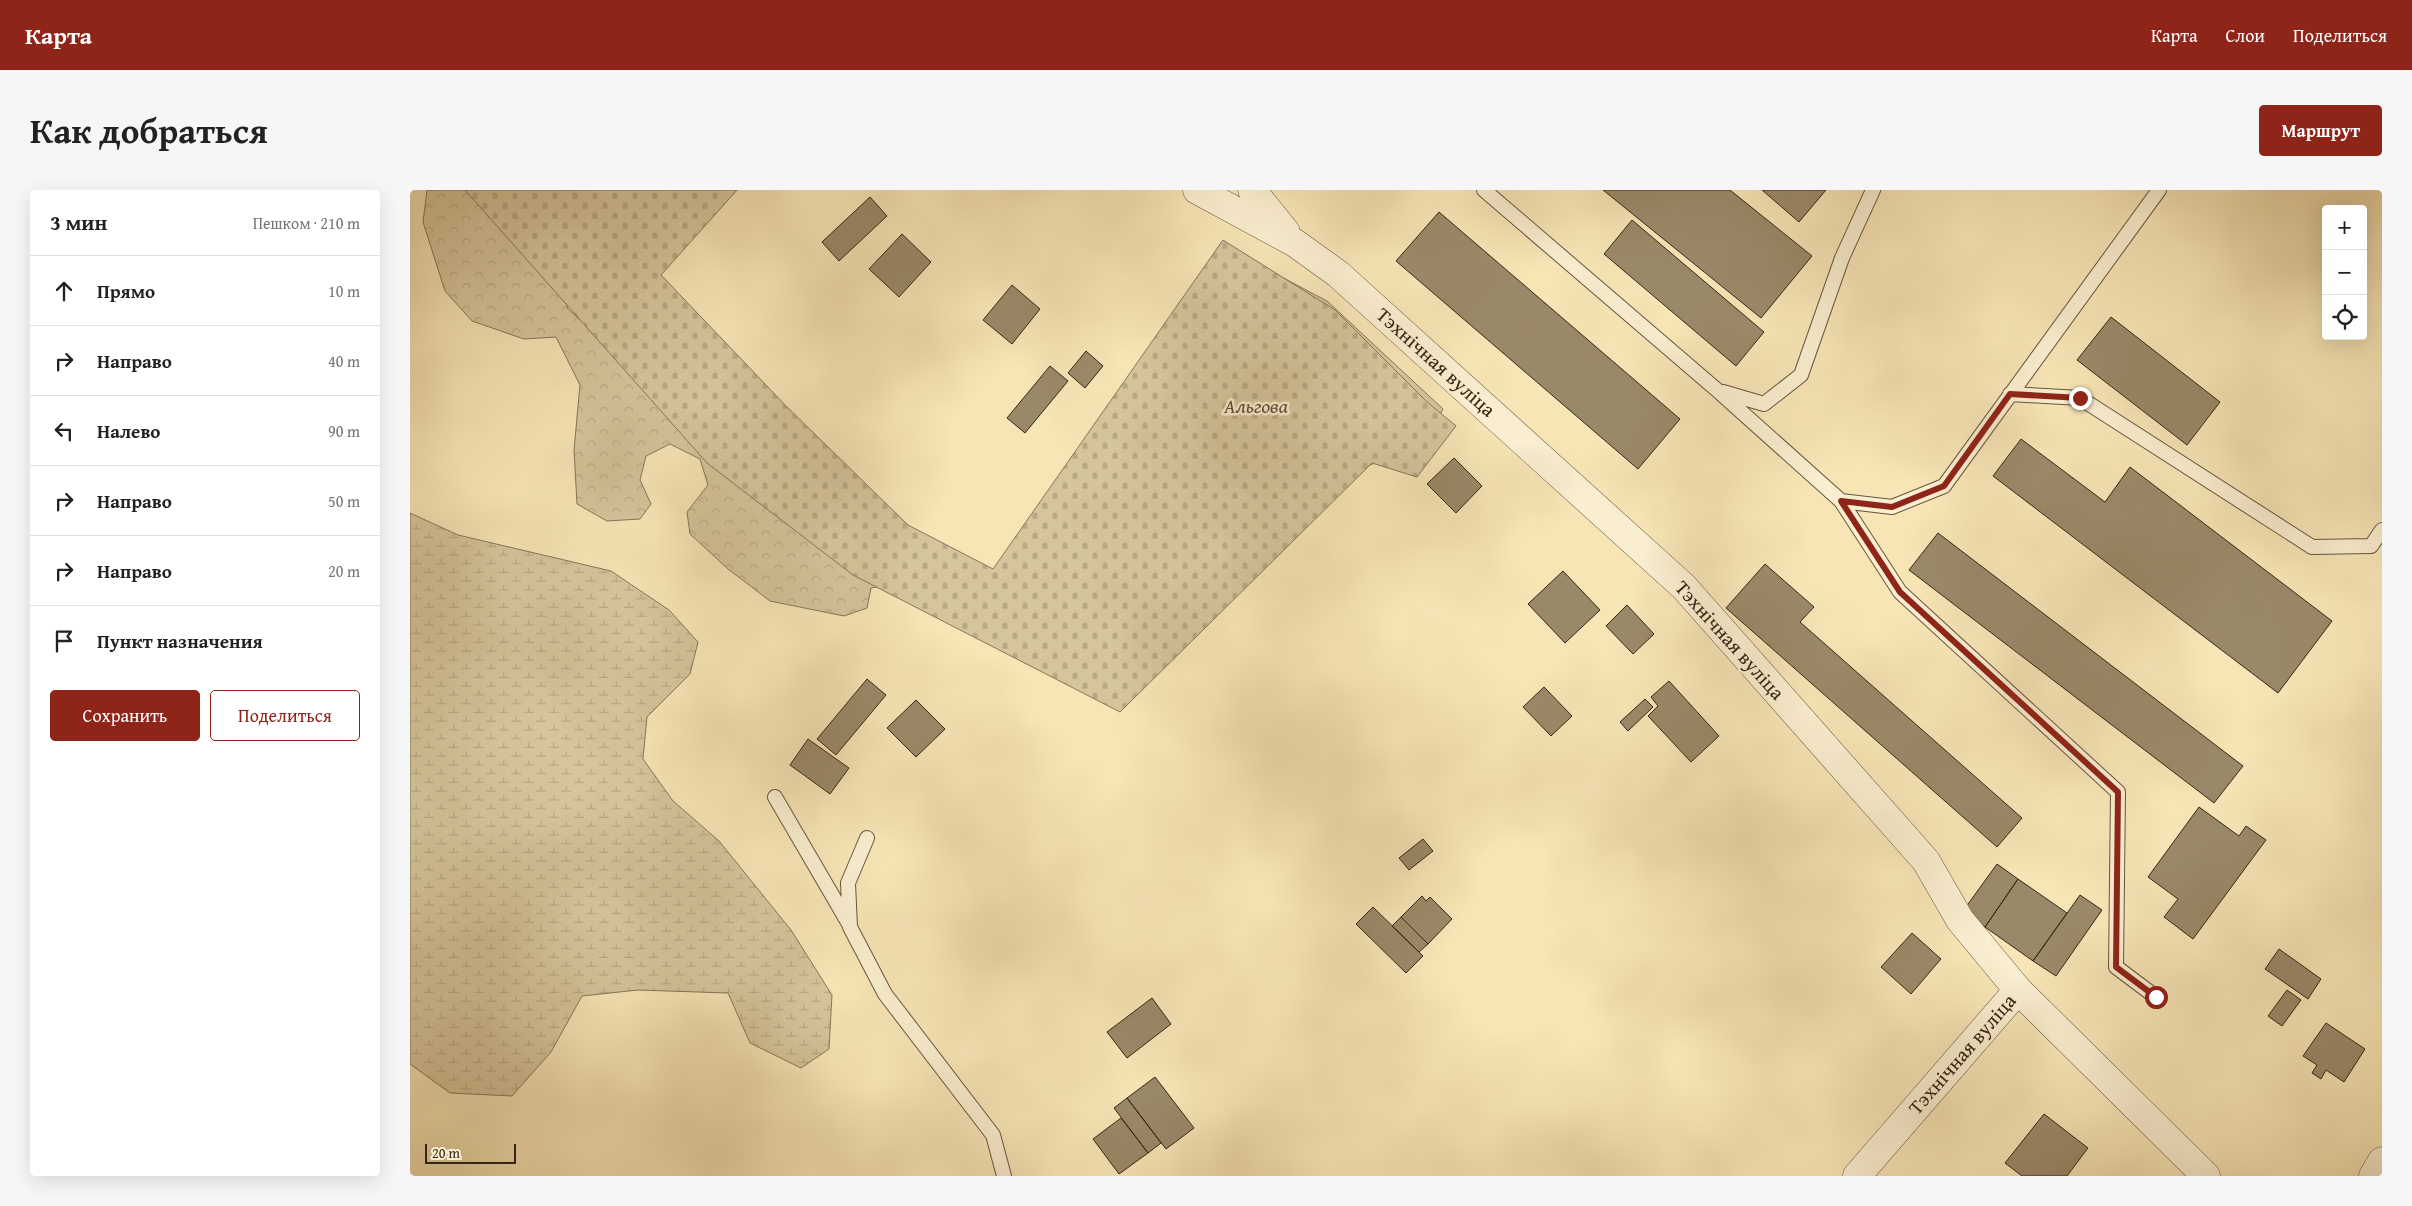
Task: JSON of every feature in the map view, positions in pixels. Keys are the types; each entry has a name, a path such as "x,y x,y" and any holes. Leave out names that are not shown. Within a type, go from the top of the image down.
{"street":[{"name":"Тэхнічная вуліца","path":"1197,190 1295,243 1338,274 1684,587 1926,861 1960,920 2018,990 1857,1176"},
{"path":"1252,190 1295,243"},
{"path":"2018,990 2206,1176"},
{"path":"2373,1176 2382,1162"}],"lane":[{"path":"1484,190 1717,390 1841,501 1900,592 2118,792 2116,967 2156,997"},
{"path":"1717,390 1764,404 1801,375 1842,258 1873,190"},
{"path":"1841,501 1892,507 1944,486 2159,190"},
{"path":"2010,394 2080,398 2312,547 2371,546 2382,530"},
{"path":"775,797 850,927 885,994 992,1135 1004,1176"},
{"path":"850,927 848,883 866,838"}],"green space":[{"path":"427,190 531,190 574,279 567,308 590,329 840,518 1005,582 1272,272 1327,301 1443,409 1419,453 1372,464 1318,498 1221,600 903,582 871,588 867,608 844,616 770,601 728,569 690,534 687,512 708,485 700,459 670,444 646,456 640,480 651,504 640,519 607,521 577,504 574,450 580,385 556,337 524,339 472,321 445,291 423,222"},
{"name":"Альгова","path":"465,190 737,190 661,275 786,406 908,525 993,569 1223,240 1335,310 1426,401 1456,426 1417,477 1372,463 1120,712 853,575 707,463"},
{"path":"410,513 458,535 611,571 669,610 698,642 690,674 647,717 643,759 673,801 719,841 791,930 832,995 829,1049 801,1068 750,1043 728,993 638,990 582,996 551,1052 512,1096 450,1093 410,1064"}],"building":[{"path":"1603,190 1730,190 1812,256 1761,318"},
{"path":"1762,190 1826,190 1799,222"},
{"path":"870,197 887,216 839,261 822,242"},
{"path":"1439,212 1680,419 1638,469 1396,261"},
{"path":"1632,220 1764,332 1736,366 1604,254"},
{"path":"902,234 931,262 899,297 869,269"},
{"path":"1012,285 1040,309 1012,344 983,320"},
{"path":"2111,317 2220,402 2187,445 2077,360"},
{"path":"1086,351 1103,366 1085,388 1068,373"},
{"path":"1050,366 1068,381 1025,433 1007,418"},
{"path":"2021,439 2105,502 2130,467 2332,621 2278,693 1993,476"},
{"path":"1454,458 1482,486 1456,513 1427,484"},
{"path":"1938,533 2243,766 2214,803 1909,570"},
{"path":"1765,564 1814,607 1800,622 2022,818 1997,847 1726,608"},
{"path":"1563,571 1600,610 1565,643 1528,604"},
{"path":"1627,605 1654,634 1633,654 1606,626"},
{"path":"867,679 886,695 836,755 817,739"},
{"path":"1669,681 1719,736 1691,762 1648,716 1658,706 1651,697"},
{"path":"1544,687 1572,716 1551,736 1523,707"},
{"path":"1645,699 1653,707 1628,731 1620,722"},
{"path":"916,700 945,729 916,757 887,728"},
{"path":"808,739 849,768 830,794 790,765"},
{"path":"2199,807 2239,836 2246,826 2266,840 2193,939 2164,917 2178,899 2148,877"},
{"path":"1423,839 1433,851 1409,870 1399,858"},
{"path":"1997,864 2018,879 1985,927 1963,911"},
{"path":"2018,879 2067,913 2033,961 1985,927"},
{"path":"2080,895 2102,910 2056,976 2033,961"},
{"path":"1422,896 1426,901 1430,897 1452,919 1428,944 1401,917"},
{"path":"1373,907 1423,956 1406,973 1356,924"},
{"path":"1401,917 1428,944 1419,952 1392,926"},
{"path":"1912,933 1941,959 1911,994 1881,967"},
{"path":"2279,949 2321,979 2308,999 2265,969"},
{"path":"2287,990 2301,1000 2282,1026 2268,1016"},
{"path":"1152,998 1171,1024 1127,1058 1107,1032"},
{"path":"2326,1023 2365,1049 2344,1082 2326,1070 2321,1079 2312,1073 2317,1065 2303,1056"},
{"path":"1155,1077 1194,1128 1166,1149 1127,1098"},
{"path":"1127,1098 1161,1143 1148,1153 1114,1108"},
{"path":"2044,1114 2088,1148 2067,1176 2022,1176 2005,1163"},
{"path":"1121,1118 1148,1153 1119,1174 1093,1139"}],"route":[{"path":"2080,398 2010,394 1944,486 1892,507 1841,501 1900,592 2118,792 2116,967 2156,997"}]}
